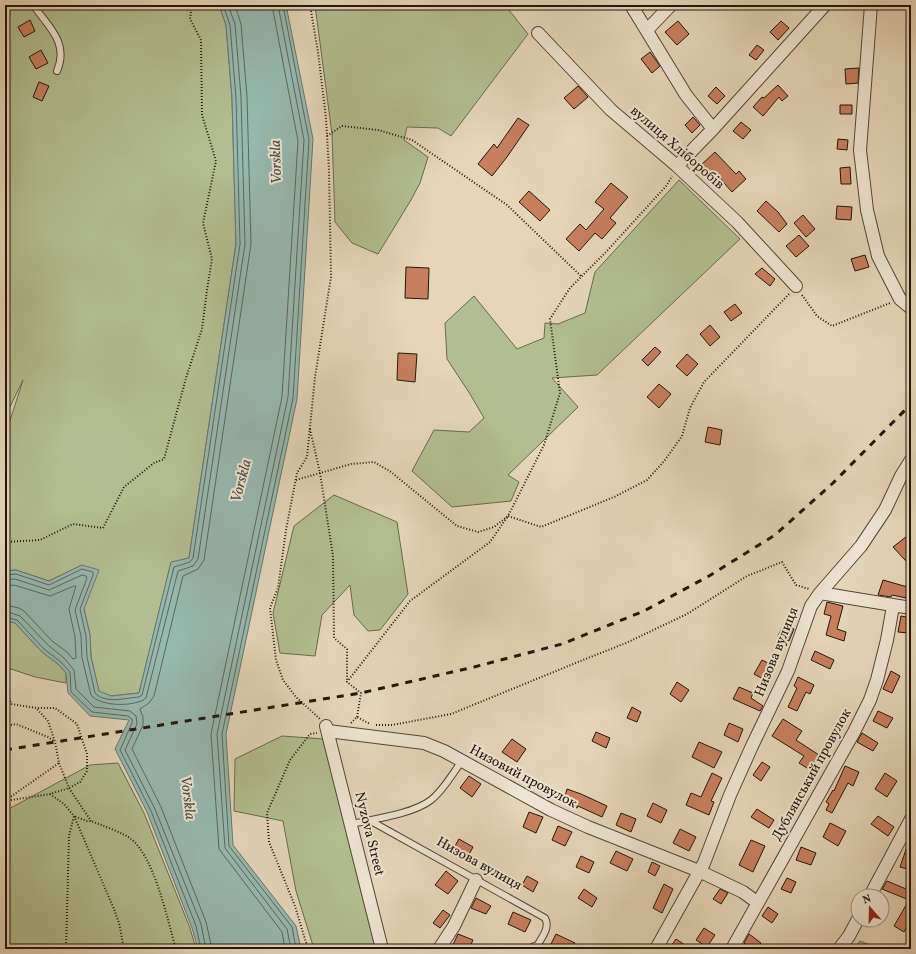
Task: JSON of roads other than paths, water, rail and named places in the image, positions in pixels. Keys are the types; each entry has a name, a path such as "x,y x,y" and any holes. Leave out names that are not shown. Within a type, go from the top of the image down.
{"street":[{"path":"631,5 686,95 713,129"},
{"path":"647,30 671,5"},
{"path":"677,166 713,129 825,5"},
{"path":"871,5 860,150 867,210 878,256 900,299 911,308"},
{"name":"вулиця Хліборобів","path":"538,33 611,110 677,166 737,222 796,286"},
{"name":"Низова вулиця","path":"656,949 704,863 730,795 788,671 811,606 820,593 861,546 885,510 901,476 911,460"},
{"path":"820,593 911,608"},
{"name":"Дублянський провулок","path":"732,949 854,732 870,700 887,640 893,606"},
{"name":"Низовий провулок","path":"327,728 424,743 444,751 551,810 588,827 700,871"},
{"name":"Nyzova Street","path":"327,728 382,949"},
{"path":"874,888 911,819"},
{"path":"700,871 743,892 758,903"},
{"path":"439,949 454,926 476,880"},
{"path":"839,949 853,928"}],"lane":[{"path":"33,5 60,42 62,61 57,72"},
{"path":"351,824 406,812 425,805 439,792 462,761"},
{"name":"Низова вулиця","path":"369,820 545,918 547,928 535,949"}],"water":[{"name":"Vorskla","path":"219,5 286,5 313,139 297,399 226,734 233,845 296,926 301,949 198,949 192,928 147,812 115,749 129,720 90,716 68,693 66,673 58,664 42,652 15,623 5,620 5,571 16,570 49,581 82,565 99,570 84,609 90,635 91,657 99,691 111,696 139,693 171,562 189,558 236,244 232,98 226,25"}],"railway":[{"path":"5,750 361,693 474,667 562,644 644,611 709,576 775,535 833,483 911,404"}]}
